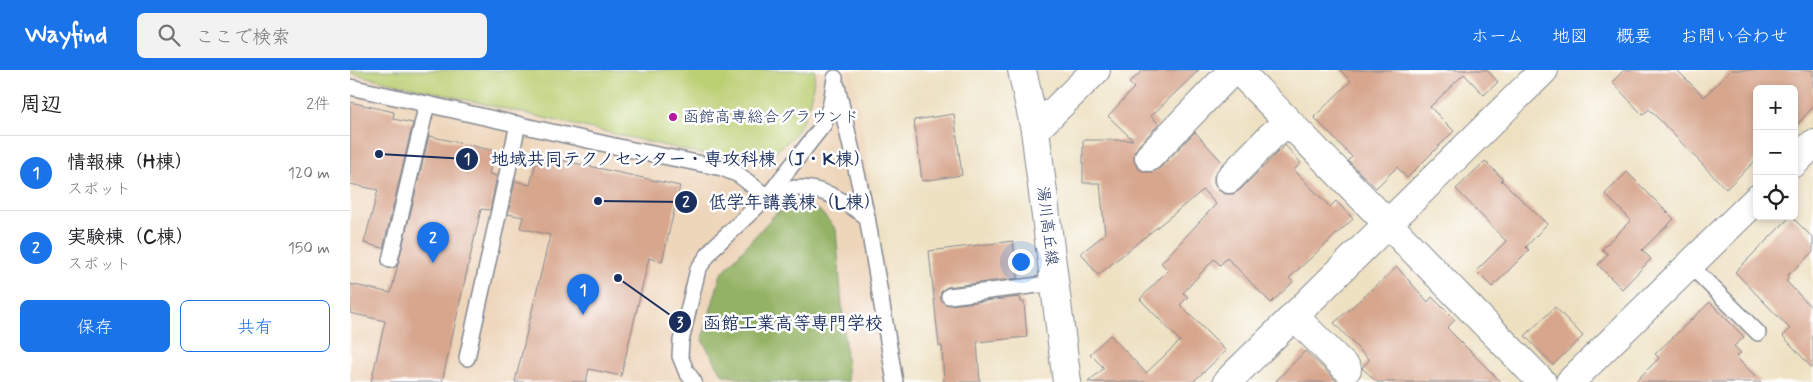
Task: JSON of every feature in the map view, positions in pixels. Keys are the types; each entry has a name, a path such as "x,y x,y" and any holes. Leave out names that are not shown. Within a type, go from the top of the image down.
{"street":[{"name":"湯川高丘線","path":"1022,70 1035,130 1067,382"},
{"path":"1035,130 1096,70"},
{"path":"1149,157 1233,70"},
{"path":"1238,70 1542,382"},
{"path":"1227,382 1544,70"},
{"path":"1229,179 1271,136 1288,122"},
{"path":"1798,159 1813,144"},
{"path":"1570,382 1753,204"},
{"path":"1294,316 1347,369"}],"lane":[{"path":"694,382 686,371 680,356 681,341 698,269 714,248 767,197 824,124 831,102 834,74"},
{"path":"834,74 867,218 895,382"},
{"path":"350,87 722,168 739,175 767,197"},
{"path":"390,260 427,104"},
{"path":"467,358 518,124"},
{"path":"767,197 788,189 815,190 842,200 867,218"},
{"path":"1690,265 1758,333"},
{"path":"949,296 1055,283"}],"shaded area":[{"path":"350,70 853,70 903,382 350,382"}],"green space":[{"name":"函館高専総合グラウンド","path":"350,70 814,70 815,74 809,105 796,132 770,156 763,159 748,160 710,156 350,73"},
{"path":"804,205 820,211 836,229 848,382 756,382 723,375 702,340 721,274 776,213"}],"building":[{"path":"1143,70 1199,70 1151,116 1159,124 1138,146 1134,153 1134,162 1139,169 1145,172 1153,172 1160,168 1195,132 1223,163 1214,176 1214,184 1218,190 1225,194 1233,194 1240,190 1285,145 1301,163 1294,170 1330,207 1336,201 1353,219 1289,278 1293,282 1271,303 1227,258 1220,265 1214,259 1183,293 1188,297 1180,305 1226,351 1193,382 1088,382 1104,368 1090,354 1110,335 1146,373 1180,341 1140,299 1168,270 1161,263 1216,204 1203,190 1098,275 1081,253 1105,234 1100,183 1083,183 1083,140 1133,140 1108,116 1134,88 1129,83"},
{"path":"1340,70 1487,70 1498,82 1484,95 1464,74 1430,107 1454,131 1407,178 1397,167 1376,188 1348,161 1352,157 1314,117 1351,81"},
{"path":"1624,70 1677,70 1704,97 1731,70 1813,70 1813,107 1798,124 1798,85 1753,85 1753,163 1726,189 1649,109 1643,115 1612,82"},
{"path":"350,102 394,112 393,119 413,123 383,248 364,243 378,190 350,184"},
{"path":"954,114 962,175 922,181 914,120"},
{"path":"429,136 495,151 489,174 497,176 490,210 481,209 442,382 371,382 385,321 350,313 350,284 391,293"},
{"path":"538,155 680,186 662,262 649,258 621,376 589,369 586,382 515,382 550,235 520,228 523,217 508,214 515,181 530,185"},
{"path":"1485,161 1503,179 1501,180 1547,224 1526,247 1529,250 1492,287 1476,271 1506,241 1456,189"},
{"path":"1627,172 1674,219 1642,250 1651,259 1622,289 1598,265 1608,254 1602,249 1631,220 1605,194"},
{"path":"1787,220 1795,220 1813,238 1813,252 1787,276 1789,278 1786,281 1813,307 1813,369 1783,336 1790,329 1735,272"},
{"path":"1013,241 1018,278 947,287 941,292 940,298 945,304 950,305 1020,297 1021,302 1024,302 1027,337 977,342 980,382 944,382 942,346 939,346 929,251"},
{"path":"1397,267 1428,302 1432,297 1455,320 1447,328 1501,382 1377,382 1362,368 1369,360 1334,323"},
{"path":"1710,302 1744,337 1734,346 1741,353 1736,357 1761,382 1635,382 1659,358 1655,354"},
{"path":"1555,307 1583,336 1553,365 1525,336"},
{"path":"1305,351 1338,382 1275,382"}],"place":[{"name":"函館高専総合グラウンド","path":"673,117"},
{"name":"地域共同テクノセンター・専攻科棟（J・K棟）","path":"379,154"},
{"name":"低学年講義棟（L棟）","path":"598,201"},
{"name":"実験棟（C棟）","path":"433,263"},
{"name":"函館工業高等専門学校","path":"618,278"},
{"name":"情報棟（H棟）","path":"583,315"}]}
